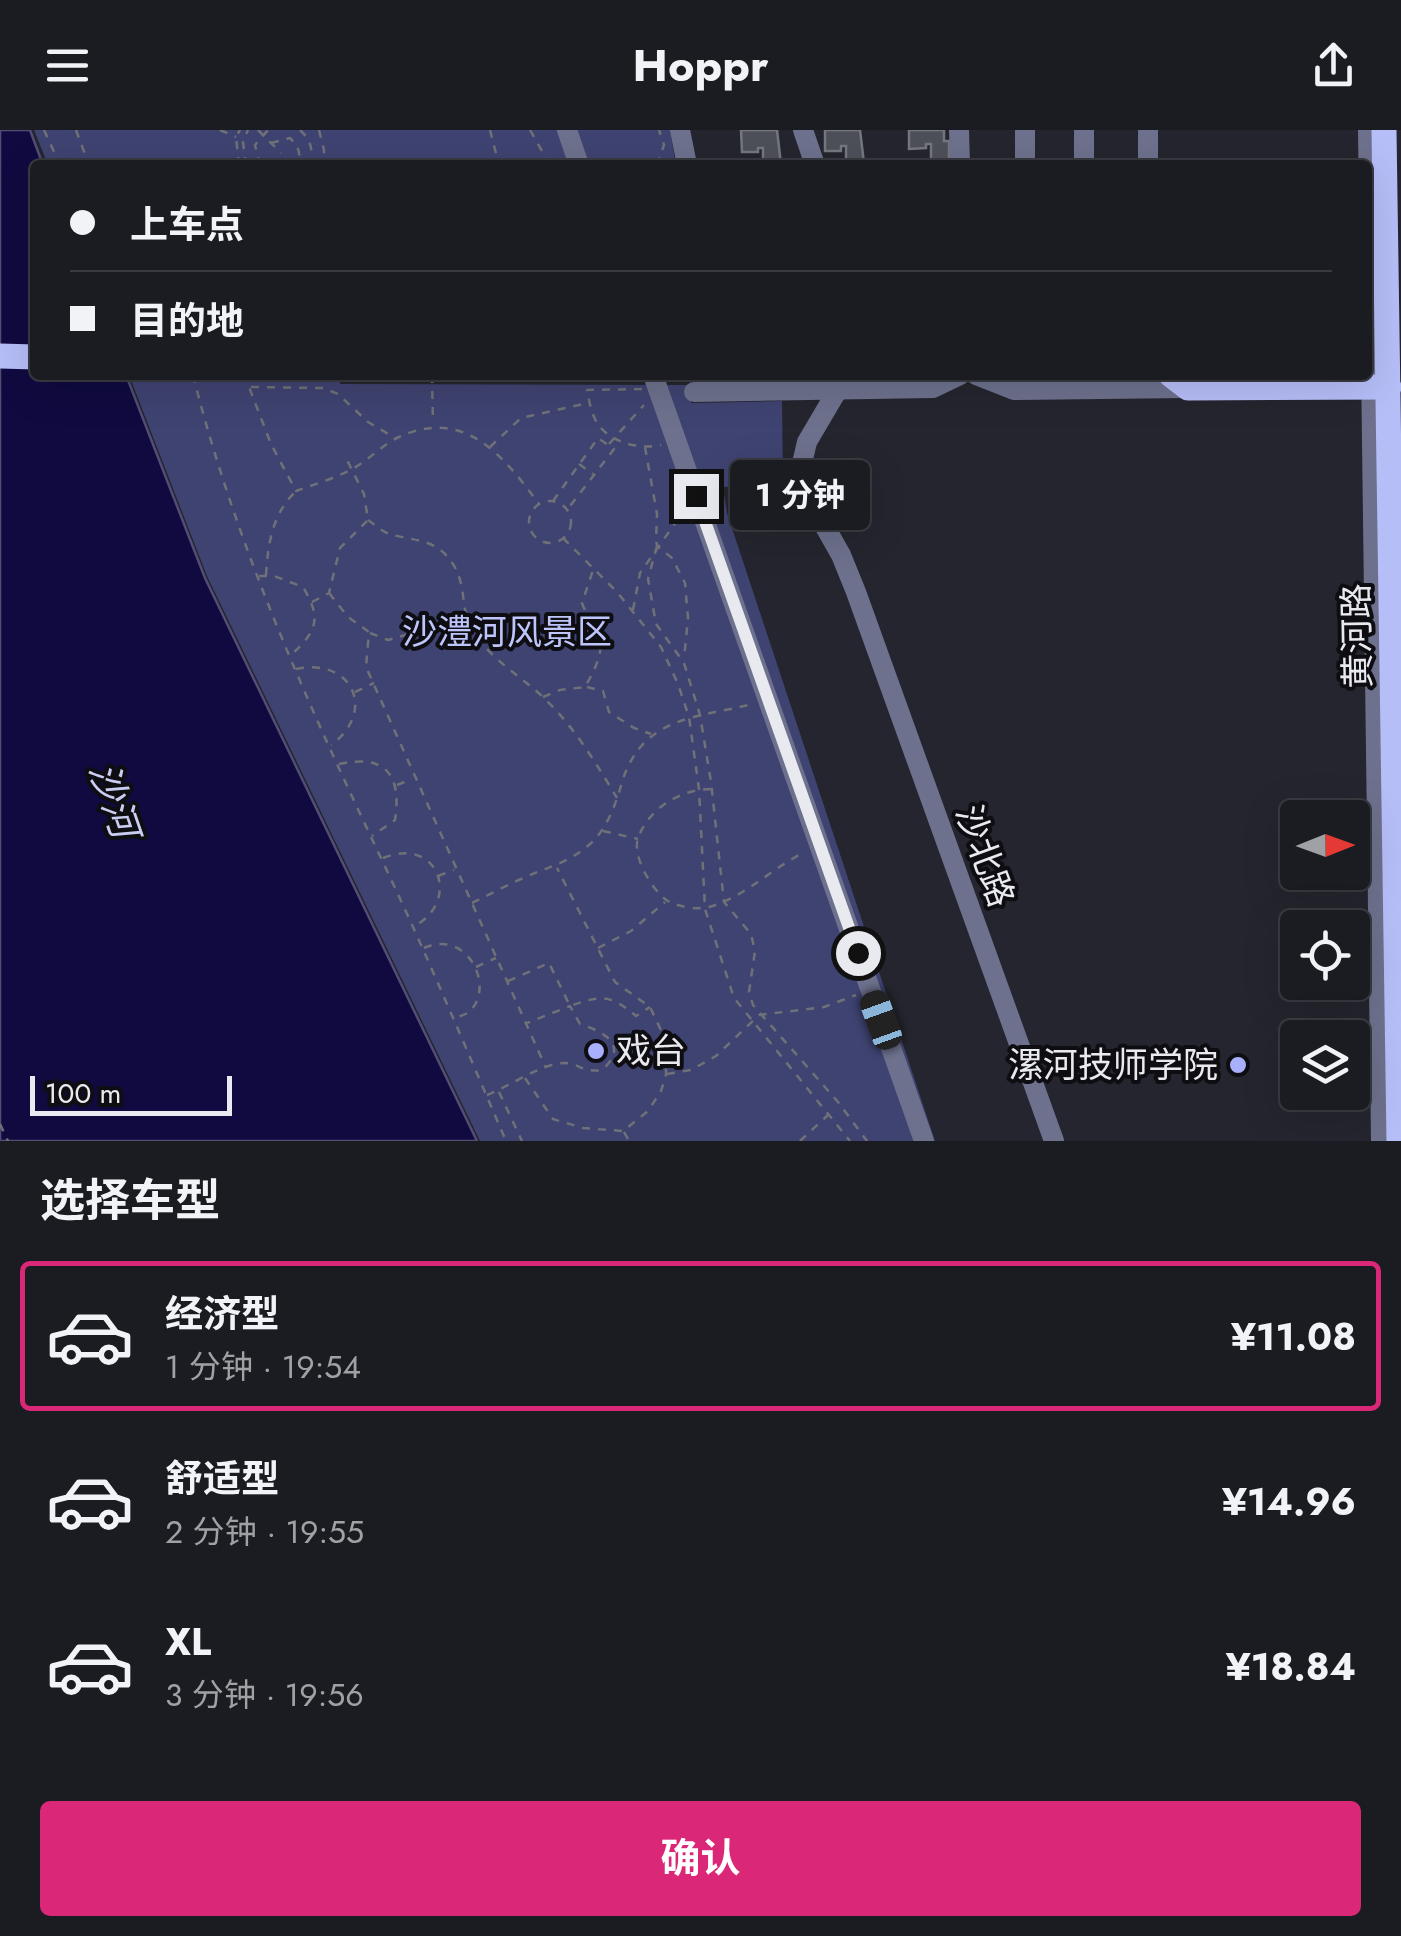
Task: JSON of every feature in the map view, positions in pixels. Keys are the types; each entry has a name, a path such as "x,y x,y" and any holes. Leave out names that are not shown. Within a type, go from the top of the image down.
{"main road":[{"name":"黄河路","path":"1384,130 1382,365 1399,1141"},
{"path":"0,356 30,357"},
{"path":"0,370 30,371"}],"street":[{"path":"568,130 577,160"},
{"path":"680,130 686,160"},
{"path":"803,130 813,160"},
{"path":"959,130 960,160"},
{"path":"1025,130 1025,160"},
{"path":"1084,130 1084,160"},
{"path":"1148,130 1148,160"},
{"path":"1368,130 1370,160"},
{"path":"1372,197 1382,365 1381,1141"},
{"path":"694,392 933,388 950,380"},
{"path":"989,380 1014,390 1180,382"},
{"path":"655,382 924,1141"},
{"name":"沙北路","path":"837,391 807,442 800,472 804,488 841,555 856,592 1054,1141"}],"path":[{"path":"44,130 58,160"},
{"path":"76,130 87,160"},
{"path":"220,130 236,137"},
{"path":"239,160 236,137 240,130"},
{"path":"245,160 243,142 248,130"},
{"path":"260,132 268,130"},
{"path":"300,130 308,138 311,160"},
{"path":"319,130 323,160"},
{"path":"490,130 499,160"},
{"path":"530,130 547,160"},
{"path":"659,130 664,145 659,160"},
{"path":"260,132 281,153"},
{"path":"259,160 255,145 260,132"},
{"path":"271,142 290,138 298,145 299,160"},
{"path":"194,380 228,502 289,658 506,1141"},
{"path":"244,380 296,491"},
{"path":"432,380 434,425"},
{"path":"655,382 586,390 594,419 614,438 645,448 677,441"},
{"path":"608,445 655,382"},
{"path":"249,387 323,388 338,394 368,422 395,438"},
{"path":"489,448 521,418 590,402"},
{"path":"266,575 268,542 282,505 296,491 353,468 395,438 434,425 458,430 489,448 518,474 539,504"},
{"path":"553,501 598,438 614,449 568,510"},
{"path":"645,448 657,514 658,546 648,579 656,624 684,663 700,715 724,902 751,934 755,951 749,992 759,1014 868,1141"},
{"path":"346,458 364,494 368,520 387,532 442,551 461,577 470,626 491,656 543,697 593,758 618,798"},
{"path":"578,463 594,475"},
{"path":"632,611 640,573 696,496"},
{"path":"553,501 568,510 571,522 563,538 552,543 534,536 529,519 539,504 553,501"},
{"path":"312,602 329,593 340,548 368,520"},
{"path":"563,538 661,647 689,717 699,789 705,909 734,998 850,1141"},
{"path":"658,546 672,558 685,582 688,618 684,663"},
{"path":"586,687 601,647 599,634 582,604 594,568"},
{"path":"257,576 266,575 303,587 312,602 316,621 310,638 289,658"},
{"path":"329,593 368,632 388,640 429,628 470,626"},
{"path":"368,632 366,667 546,1068"},
{"path":"295,670 312,666 332,669 346,678 354,693 351,727 330,746"},
{"path":"354,693 374,684"},
{"path":"543,697 586,687 603,691 609,712 653,735"},
{"path":"471,904 525,877 557,868 592,843 618,798 630,761 668,724 769,700"},
{"path":"338,764 363,759 380,764 395,786 395,820 371,837"},
{"path":"395,786 415,777"},
{"path":"712,788 673,797 638,839 638,854 648,879 666,901 705,909 724,902 780,865 820,845"},
{"path":"602,830 638,839"},
{"path":"382,859 402,851 418,853 432,864 437,877 438,904 428,920 413,928"},
{"path":"526,1078 553,1120 583,1128 623,1130 648,1111 666,1074 666,1041 650,1007 615,982 557,868"},
{"path":"437,877 456,869"},
{"path":"597,948 631,930 666,901"},
{"path":"423,949 445,942 462,950 475,968 476,998 469,1012 453,1018"},
{"path":"475,968 496,958"},
{"path":"487,1096 546,1068 569,1063 586,1072 602,1070 614,1054 614,1043 605,1032 580,1024 549,963 506,981"},
{"path":"666,1074 696,1068 716,1056 759,1014 824,1007 870,990"},
{"path":"526,1024 604,997 620,1002 636,1016 650,1007"},
{"path":"696,1068 701,1075"},
{"path":"499,1090 522,1141"},
{"path":"800,1141 829,1114"},
{"path":"0,1124 8,1141"},
{"path":"623,1130 629,1141"}],"green space":[{"path":"34,130 670,130 675,160 46,160"},
{"name":"沙澧河风景区","path":"131,380 691,385 691,403 782,401 783,483 723,487 727,513 935,1141 480,1141 207,576"}],"water":[{"name":"沙河","path":"0,130 30,130 41,160 30,160 30,380 128,380 205,578 477,1141 0,1141"}],"building":[{"path":"741,130 777,130 781,160 763,160 763,148 742,152"},
{"path":"825,130 860,130 864,160 846,160 846,146 841,146 841,151 825,151"},
{"path":"909,130 944,130 944,141 949,141 949,160 931,160 931,144 909,149"}],"place":[{"name":"戏台","path":"596,1051"},
{"name":"漯河技师学院","path":"1238,1065"}],"route":[{"path":"696,496 858,953"}]}
